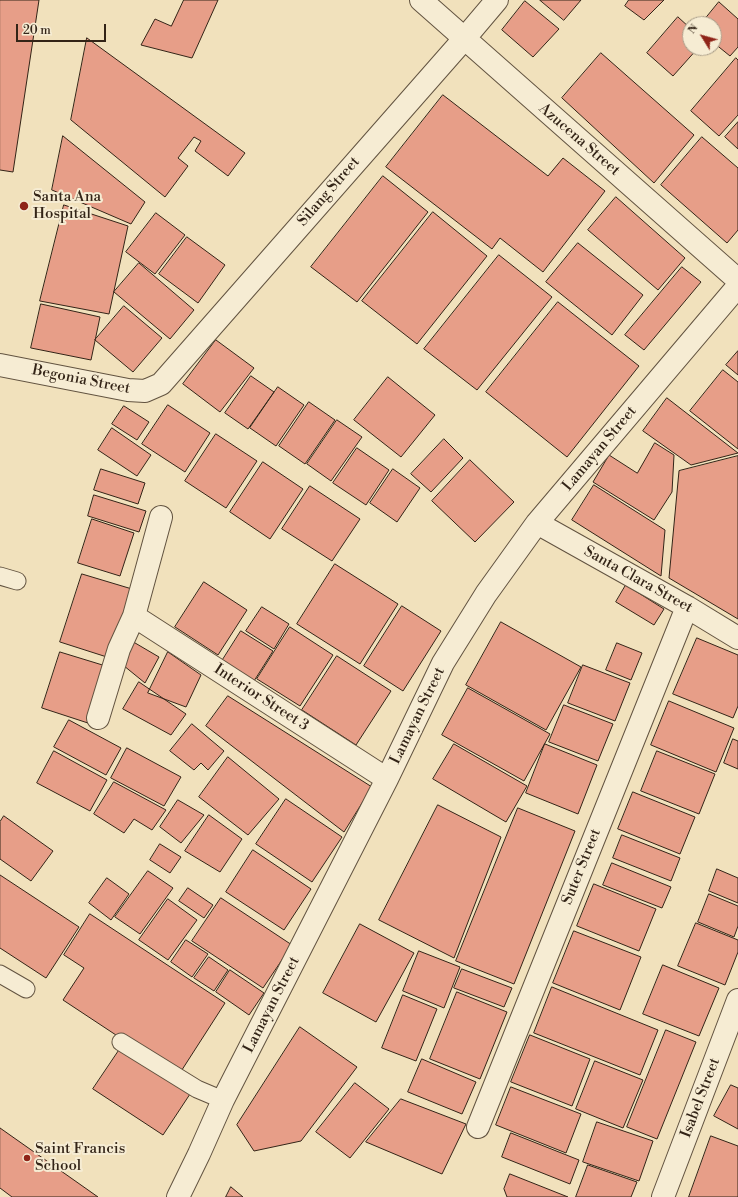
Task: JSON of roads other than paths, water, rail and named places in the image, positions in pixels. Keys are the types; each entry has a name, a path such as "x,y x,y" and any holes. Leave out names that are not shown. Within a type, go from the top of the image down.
{"street":[{"name":"Azucena Street","path":"421,0 738,280"},
{"name":"Silang Street","path":"161,384 464,39 496,0"},
{"name":"Lamayan Street","path":"178,1197 223,1100 388,779 443,664 486,594 537,523 738,286"},
{"name":"Begonia Street","path":"0,365 128,390 145,391 161,384"},
{"path":"98,718 119,649 134,616 161,517"},
{"name":"Santa Clara Street","path":"537,523 687,607 738,638"},
{"name":"Suter Street","path":"478,1128 687,607"},
{"name":"Interior Street 3","path":"134,616 388,779"},
{"name":"Isabel Street","path":"663,1197 738,1000"}],"lane":[{"path":"0,576 17,581"},
{"path":"0,974 26,989"},
{"path":"121,1042 197,1089 223,1100"}],"place":[{"name":"Santa Ana Hospital","path":"24,206"},
{"name":"Saint Francis School","path":"27,1158"}]}
